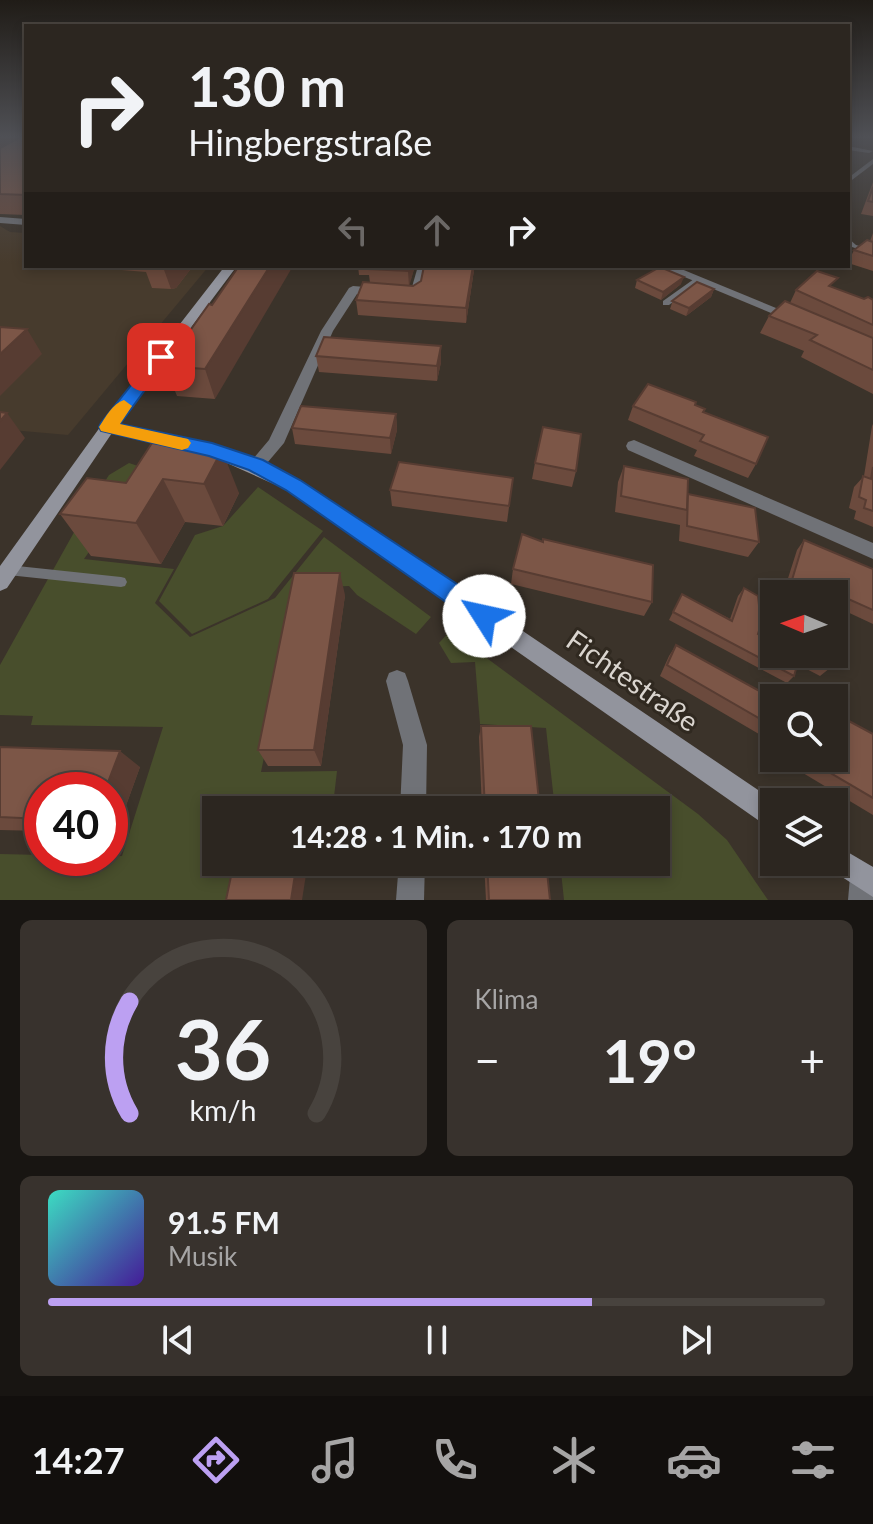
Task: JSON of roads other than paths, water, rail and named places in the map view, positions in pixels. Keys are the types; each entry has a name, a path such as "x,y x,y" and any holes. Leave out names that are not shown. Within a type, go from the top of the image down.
{"street":[{"path":"0,220 24,222"},
{"path":"4,576 108,427 229,268"},
{"path":"668,268 802,322"},
{"path":"256,465 276,443 327,331 353,290 414,294"},
{"name":"Fichtestraße","path":"108,427 212,450 256,465 319,502 760,806"},
{"path":"634,446 873,551"},
{"path":"397,681 415,745 413,796"},
{"path":"848,870 866,887"},
{"path":"410,900 411,876"}],"lane":[{"path":"850,242 873,252"},
{"path":"414,294 420,268"},
{"path":"666,303 697,281"},
{"path":"4,576 121,582"}]}
